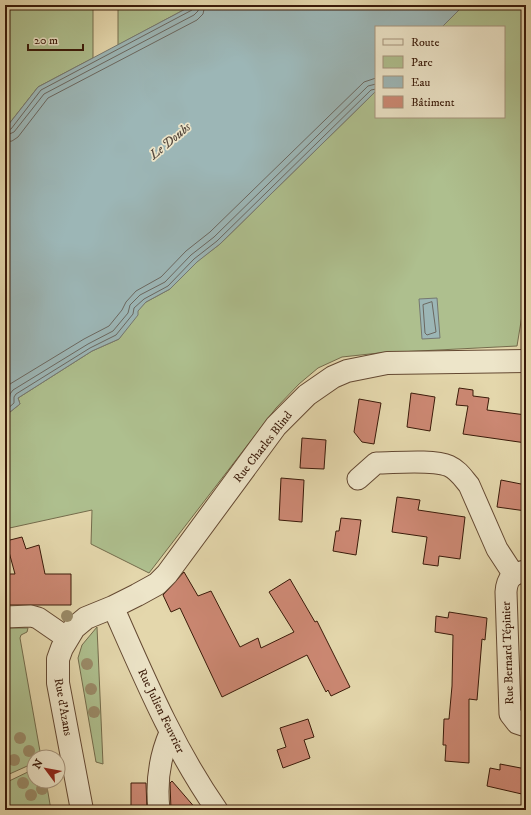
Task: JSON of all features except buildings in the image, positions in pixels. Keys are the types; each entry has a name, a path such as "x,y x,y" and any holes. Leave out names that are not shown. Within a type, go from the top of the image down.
{"street":[{"name":"Rue Charles Blind","path":"113,607 157,584 167,574 276,426 307,395 327,381 347,371 387,363 526,361"},
{"name":"Rue Bernard Tépinier","path":"358,478 376,463 436,463 450,466 463,477 469,485 498,549 520,573 507,582 506,592 510,714 517,723 526,726"},
{"name":"Rue d'Azans","path":"82,810 57,671 60,653 74,628 86,618 113,607"},
{"name":"Rue Julien Feuvrier","path":"113,607 170,733 204,792 217,810"},
{"path":"5,617 31,616 38,618 68,638"},
{"path":"159,810 159,765 164,746 170,733"}],"green space":[{"path":"5,5 93,5 93,58 38,87 5,129"},
{"path":"118,5 193,5 118,45"},
{"path":"464,5 526,5 526,291 517,346 379,353 342,357 318,368 299,384 276,408 149,573 91,544 92,510 5,529 5,416 20,404 18,398 92,351 119,339 137,311 146,302 170,289 200,259 220,244 375,92 375,118 505,118 505,26 443,26"},
{"path":"97,627 103,764 96,762 78,658 82,645"},
{"path":"5,628 28,628 27,632 21,635 20,638 40,749 26,749 26,767 5,776"},
{"path":"26,773 26,789 47,789 51,810 5,810 5,783"}],"water":[{"name":"Le Doubs","path":"193,5 464,5 443,26 375,26 375,92 220,244 197,262 170,289 146,302 138,311 138,315 119,339 92,351 18,398 20,404 5,416 5,129 38,87"},
{"path":"437,298 440,338 422,339 419,299"}]}
